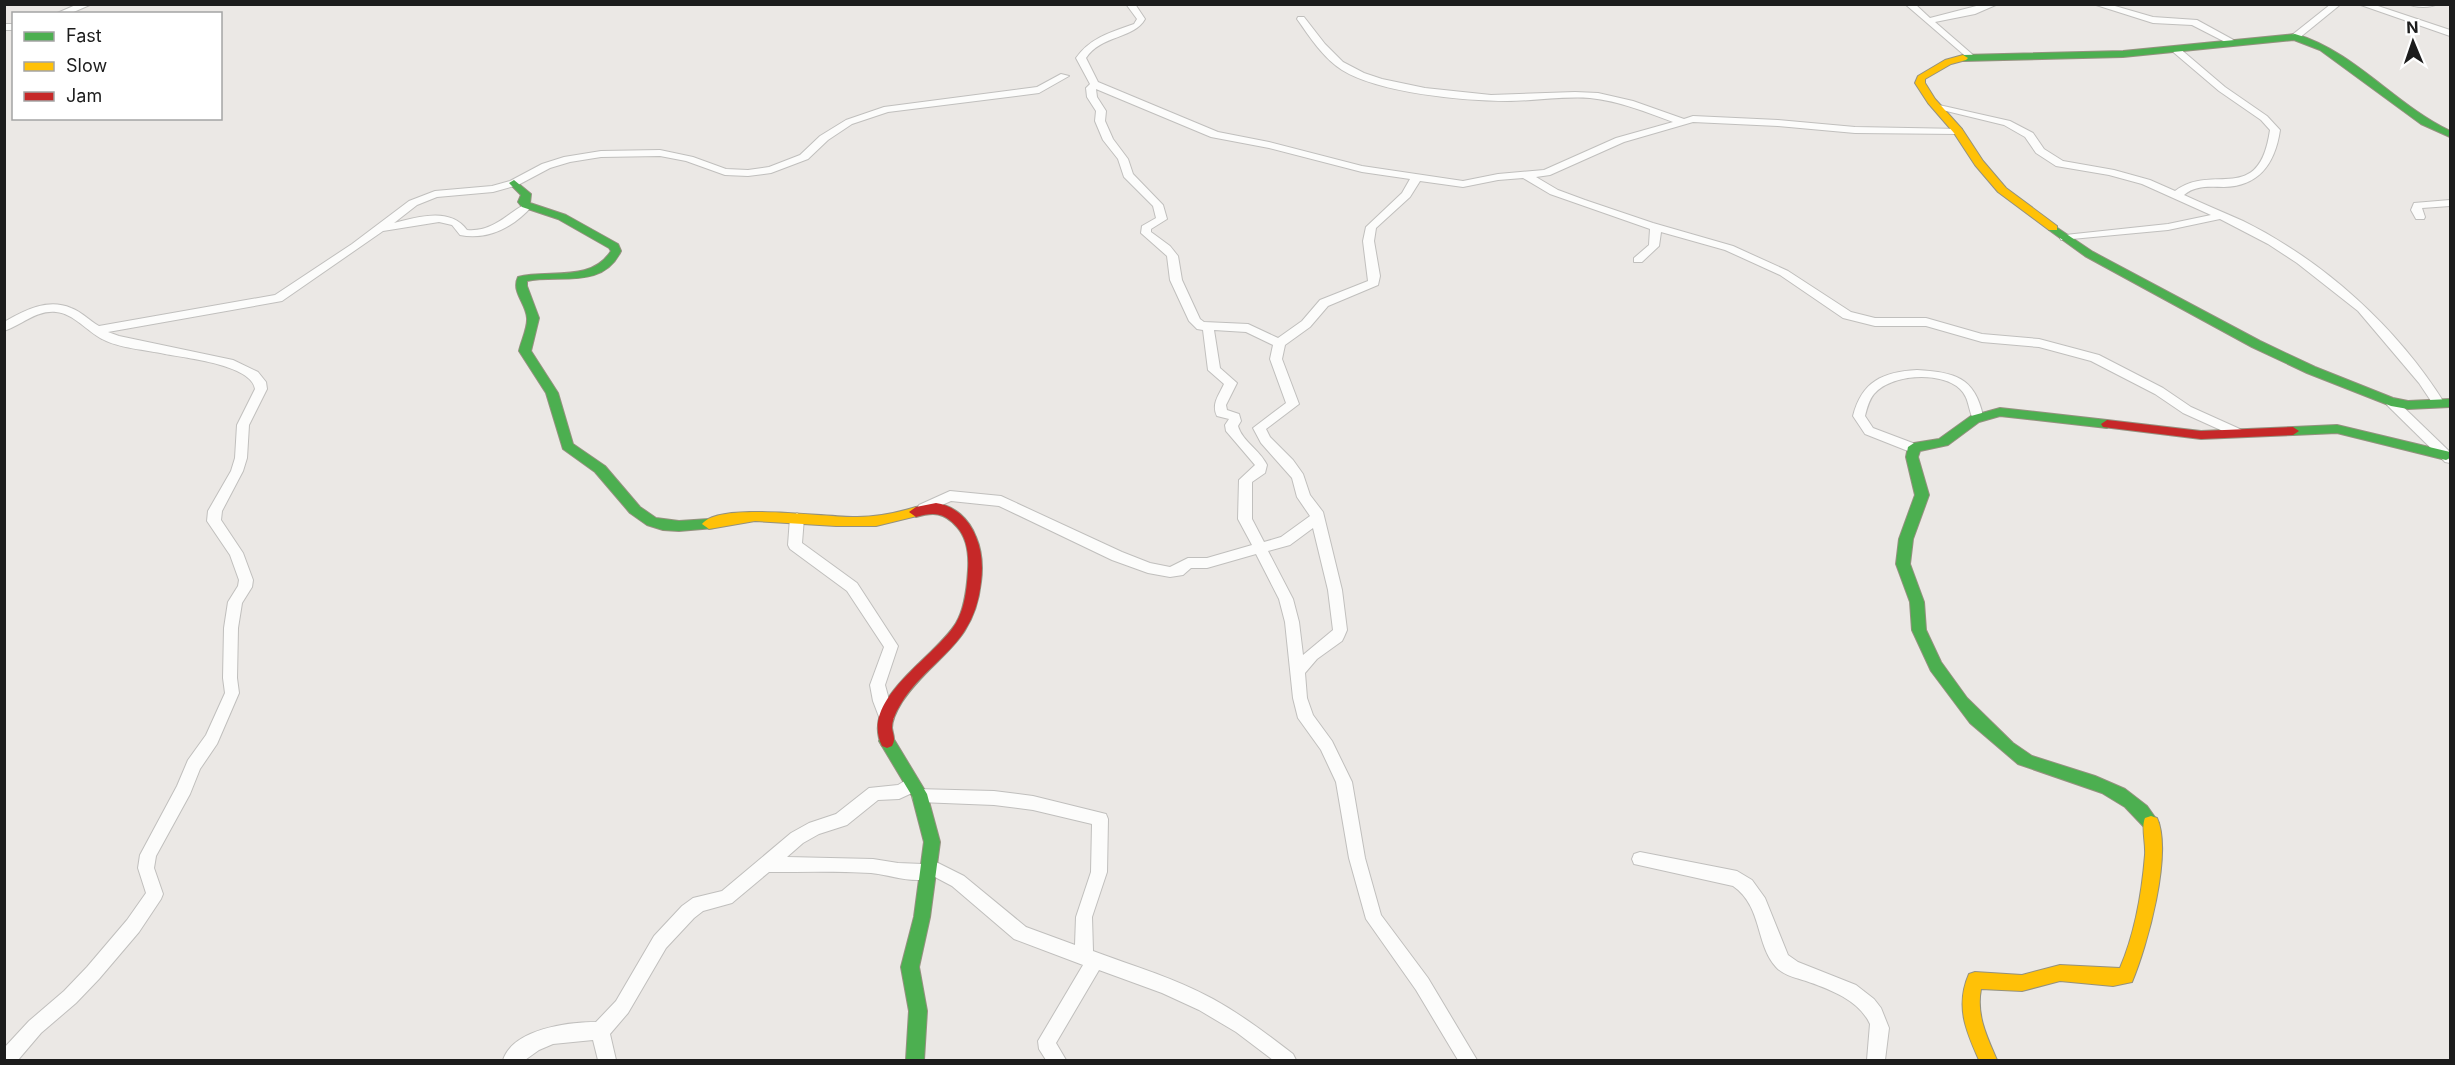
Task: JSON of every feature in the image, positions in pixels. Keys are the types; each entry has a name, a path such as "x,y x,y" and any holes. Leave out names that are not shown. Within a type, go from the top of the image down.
{"street":[{"path":"65,12 88,4"},
{"path":"1130,4 1141,22 1137,26 1107,37 1088,49 1081,58 1095,84 1145,107 1186,120 1215,135 1262,143 1362,169 1416,178 1463,184 1498,177 1527,176 1554,170 1607,145 1693,119 1872,130 1958,131"},
{"path":"1909,4 1970,57"},
{"path":"1929,21 1972,12 1994,4"},
{"path":"2097,4 2153,20 2194,22 2234,43"},
{"path":"2295,37 2337,4"},
{"path":"2362,4 2451,33"},
{"path":"2412,4 2434,4"},
{"path":"1301,19 1322,46 1342,65 1355,73 1402,87 1486,98 1596,96 1629,103 1681,121"},
{"path":"2445,404 2408,405 2391,402 2312,370 2256,344 2128,277 2065,238 2002,190 1922,87 1921,78 1948,62 1970,57 2123,54 2295,37 2323,48 2424,122 2450,135"},
{"path":"2175,49 2222,89 2264,118 2275,130 2274,141 2265,163 2254,177 2236,184 2211,184 2192,188 2181,191 2177,195"},
{"path":"98,330 278,298 420,199 453,191 493,189 514,183 546,166 568,159 619,153 669,154 725,172 748,173 771,170 804,157 824,138 849,122 887,109 1039,90 1064,76"},
{"path":"1095,84 1091,88 1092,97 1101,111 1100,121 1108,140 1124,159 1128,175 1158,205 1162,219 1146,228 1146,233 1166,248 1172,256 1176,280 1192,314 1201,326 1248,328 1280,343"},
{"path":"1939,108 1994,119 2015,127 2029,135 2044,154 2060,164 2138,178 2240,224 2290,253 2362,308 2445,404"},
{"path":"1527,176 1554,192 1656,227 1730,248 1784,273 1836,309 1862,320 1886,323 1926,322 1982,338 2039,343 2095,358 2159,391 2187,410 2238,433"},
{"path":"1298,672 1312,655 1336,637 1340,630 1333,580 1318,518 1304,497 1293,470 1261,434 1259,428 1293,404 1276,359 1280,343 1306,324 1324,303 1374,283 1373,260 1368,242 1371,227 1406,195 1416,178"},
{"path":"514,183 526,194 523,202 527,206 562,216 614,246 616,250 616,254 603,266 585,276 564,279 528,277 520,281 527,308 533,318 525,351 552,393 567,446 599,468 638,515 662,525 707,524 742,516 873,522 915,513 947,496 998,500 1117,556 1148,568 1167,572 1178,571 1188,563 1207,563 1286,541 1318,518"},
{"path":"2420,217 2416,210 2418,205 2451,203"},
{"path":"377,230 407,223 441,219 453,221 464,233 477,233 502,227 527,206"},
{"path":"2065,238 2168,227 2220,216"},
{"path":"1638,260 1654,246 1656,227"},
{"path":"4,327 28,314 58,309 66,310 86,325 108,337 190,356 218,359 254,375 260,382 261,389 243,425 241,458 237,471 215,511 214,520 236,553 246,580 245,587 235,602 231,628 232,693 228,706 212,739 194,765 184,789 148,855 146,868 156,894 133,926 93,973 70,997 35,1027 6,1060"},
{"path":"1208,327 1214,370 1231,383 1220,405 1221,413 1235,417 1231,425 1233,432 1257,456 1262,465 1260,470 1246,480 1245,511 1248,526 1286,599 1292,622 1300,698 1306,718 1327,746 1344,782 1357,858 1374,919 1422,984 1468,1060"},
{"path":"1977,416 1969,390 1962,383 1932,374 1913,372 1888,378 1869,392 1861,402 1859,416 1869,431 1913,448 1945,441 1968,420 2000,412 2201,435 2344,429 2448,457"},
{"path":"2391,402 2448,457"},
{"path":"1913,448 1912,457 1922,495 1912,515 1911,527 1902,551 1903,564 1918,604 1918,628 1948,689 1986,728 2025,760 2098,783 2122,794 2142,811 2153,825 2155,839 2132,968 2126,976 2102,977 2060,973 2022,983 1975,980 1969,989 1968,1001 1988,1060"},
{"path":"915,1060 918,1011 910,967 930,869 932,842 915,790 885,738 886,718 902,686 926,668 961,628 968,608 975,560 969,532 952,514 937,507 924,508"},
{"path":"797,518 795,544 852,587 891,646 889,657 877,683 879,700 886,718"},
{"path":"512,1060 526,1047 551,1034 566,1031 600,1031 622,1007 660,942 688,912 699,904 726,898 797,838 815,828 841,820 875,793 896,794 906,790 915,790 1033,803 1100,819 1099,872 1084,917 1089,959 1047,1041 1048,1049 1057,1060"},
{"path":"1640,859 1737,879 1746,884 1765,918 1780,959 1790,967 1842,988 1860,998 1873,1011 1880,1026 1876,1060"},
{"path":"764,864 873,866 898,871 930,869 958,881 1020,933 1166,987 1205,1004 1242,1026 1287,1060"},
{"path":"600,1031 607,1060"}],"traffic: fast":[{"path":"1963,58 2123,54 2295,37 2323,48 2424,122 2450,134"},
{"path":"514,183 526,194 523,202 526,205 562,217 614,246 616,251 613,257 604,264 582,275 522,279 521,286 533,318 525,351 552,393 567,446 600,469 635,510 652,522 679,526 709,524"},
{"path":"2053,228 2089,254 2256,344 2311,370 2391,402 2408,405 2450,403"},
{"path":"2107,424 2000,412 1975,419 1943,442 1914,447 1912,457 1922,495 1906,539 1903,564 1917,602 1918,627 1926,648 1948,685 1976,719 2023,759 2107,788 2130,802 2151,823"},
{"path":"2293,431 2337,429 2446,455"},
{"path":"887,741 919,794 932,842 922,917 910,967 918,1011 915,1060"}],"traffic: slow":[{"path":"1963,58 1948,62 1921,78 1920,83 1931,101 1958,131 1979,163 2002,190 2053,228"},
{"path":"709,524 755,516 836,522 876,521 916,512"},
{"path":"1988,1060 1970,1011 1971,990 1975,980 2022,983 2060,973 2113,978 2126,976 2137,945 2151,875 2154,835 2151,823"}],"traffic: jam":[{"path":"2107,424 2201,435 2293,431"},
{"path":"887,741 884,726 889,711 898,696 961,627 970,605 973,589 974,551 964,526 954,516 940,509 931,508 916,512"}]}
